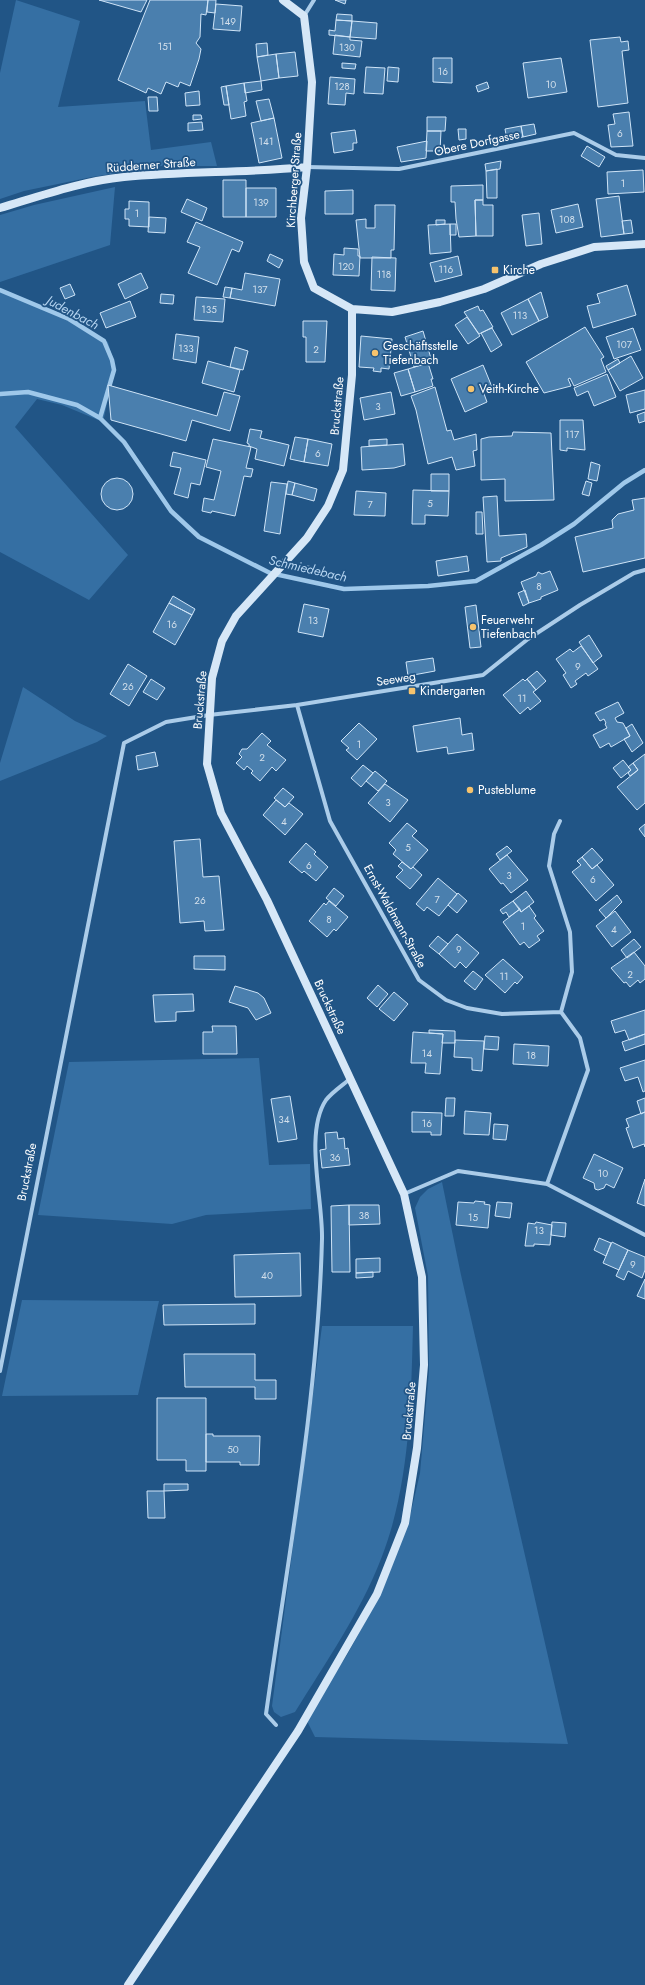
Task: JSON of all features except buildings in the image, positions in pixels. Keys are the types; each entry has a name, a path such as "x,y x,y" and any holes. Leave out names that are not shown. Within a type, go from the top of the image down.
{"street":[{"path":"283,0 304,16 314,0"},
{"name":"Kirchberger Straße","path":"304,16 312,82 307,167 301,218 304,262 314,288 352,309 392,312 440,302 484,289 541,264 594,247 645,244"},
{"name":"Obere Dorfgasse","path":"307,167 399,169 574,134 616,155 645,158"},
{"name":"Rüdderner Straße","path":"0,208 77,186 123,177 267,171 307,167"},
{"name":"Bruckstraße","path":"128,1985 298,1731 378,1594 405,1523 418,1448 424,1365 422,1277 404,1194 351,1078 266,900 221,813 207,764 212,678 222,641 236,616 307,538 328,506 343,470 352,375 352,309"},
{"name":"Seeweg","path":"124,743 166,722 209,715 297,705 483,675 528,639 580,605 634,573 645,570"},
{"name":"Ernst-Waldmann-Straße","path":"297,705 330,821 419,980 446,1000 467,1008 502,1014 560,1012"},
{"name":"Bruckstraße","path":"0,1371 124,743"},
{"path":"547,1184 588,1070 580,1038 560,1012 572,972 570,932 549,866 554,834 560,821"},
{"path":"276,1725 266,1714 315,1360 322,1237 315,1138 317,1116 327,1099 351,1078"},
{"path":"404,1194 458,1171 547,1184 645,1235"}],"shaded area":[{"path":"16,0 80,21 58,107 145,101 151,150 211,142 217,166 161,166 92,177 24,191 0,199 0,73"},
{"path":"115,187 110,245 0,282 0,215 34,205"},
{"path":"0,289 64,315 108,342 115,367 103,422 62,405 37,399 15,427 128,555 89,600 0,552"},
{"path":"23,687 75,721 107,736 97,742 0,781 0,763"},
{"path":"259,1058 269,1165 310,1164 311,1209 206,1215 172,1224 38,1215 69,1062"},
{"path":"442,1182 461,1275 568,1744 315,1737 306,1719 347,1655 382,1591 408,1525 420,1473 429,1371 428,1276 415,1208 420,1197 428,1189"},
{"path":"22,1300 159,1301 138,1395 2,1396"},
{"path":"322,1326 413,1326 410,1414 407,1444 398,1502 391,1531 373,1579 342,1637 295,1712 281,1717 274,1712 272,1706"}],"waterway":[{"name":"Judenbach","path":"0,290 69,319 104,341 112,360 114,370 100,418"},
{"name":"Schmiedebach","path":"0,394 28,392 77,405 100,418 124,442 171,511 199,537 270,573 344,589 428,586 476,581 541,545 574,524 624,483 645,470"}],"place":[{"name":"Kirche","path":"495,270"},
{"name":"Geschäftsstelle Tiefenbach","path":"375,353"},
{"name":"Veith-Kirche","path":"471,389"},
{"name":"Feuerwehr Tiefenbach","path":"473,627"},
{"name":"Kindergarten","path":"412,691"},
{"name":"Pusteblume","path":"470,790"}]}
